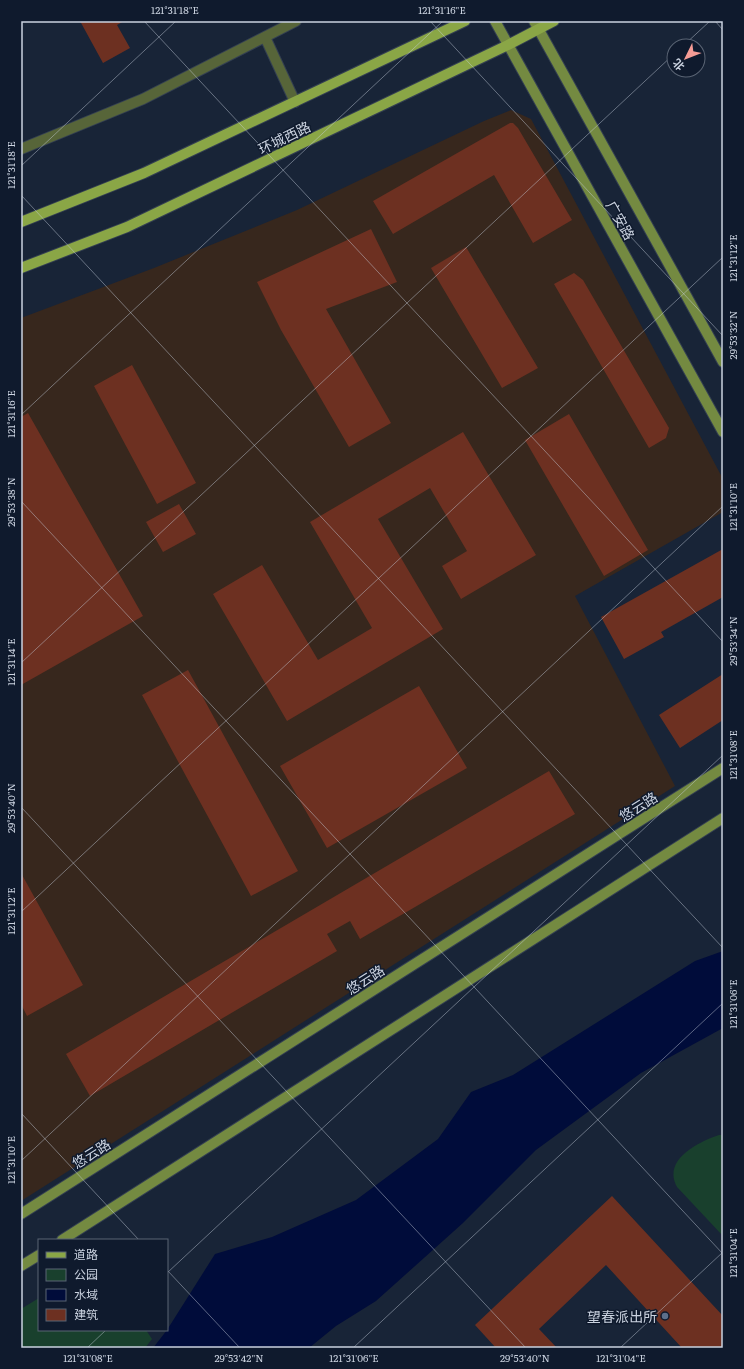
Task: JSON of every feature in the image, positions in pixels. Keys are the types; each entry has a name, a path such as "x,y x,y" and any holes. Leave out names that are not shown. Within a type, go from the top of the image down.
{"main road":[{"path":"21,222 144,173 464,21"},
{"name":"环城西路","path":"21,268 127,227 508,45 536,25 554,21"}],"street":[{"name":"广安路","path":"495,21 723,432"},
{"name":"广安路","path":"536,25 723,362"},
{"name":"悠云路","path":"21,1214 723,768"},
{"path":"64,1239 723,818"},
{"path":"21,1266 38,1256"}],"lane":[{"path":"21,149 143,99 296,21"},
{"path":"265,37 295,102"}],"shaded area":[{"path":"511,110 531,119 723,479 723,512 575,596 675,786 21,1201 21,318 154,268 297,210 484,121"}],"green space":[{"path":"719,1135 723,1135 723,1236 677,1187 674,1177 674,1168 684,1154 701,1142"},
{"path":"38,1299 38,1331 147,1331 152,1339 145,1348 21,1348 21,1309"}],"water":[{"path":"723,951 723,1028 641,1073 536,1150 463,1223 376,1301 336,1326 309,1348 153,1348 166,1331 168,1331 168,1328 215,1254 272,1237 356,1200 438,1139 471,1092 513,1075 695,961"}],"building":[{"path":"80,21 124,21 117,25 130,48 103,63"},
{"path":"510,123 513,123 518,128 572,220 533,243 494,175 393,234 373,201"},
{"path":"371,229 397,282 326,309 391,423 349,447 281,330 257,282"},
{"path":"466,247 538,368 502,388 431,268"},
{"path":"574,273 583,280 669,428 666,438 649,448 554,284"},
{"path":"132,365 196,483 157,504 94,386"},
{"path":"28,413 143,616 21,685 21,417"},
{"path":"569,414 648,550 604,576 525,440"},
{"path":"463,432 536,555 461,599 442,566 467,551 430,488 378,519 443,629 287,721 213,594 262,565 318,660 372,628 310,522"},
{"path":"179,504 196,534 163,552 146,522"},
{"path":"723,549 723,597 661,632 664,637 624,659 601,617"},
{"path":"188,670 298,871 251,896 142,695"},
{"path":"723,674 723,720 680,748 659,715"},
{"path":"419,686 467,768 327,848 280,766"},
{"path":"549,771 575,814 360,939 350,921 327,934 337,951 90,1096 66,1054"},
{"path":"21,873 83,985 27,1016 21,1004"},
{"path":"612,1196 723,1316 723,1348 682,1348 606,1265 539,1329 557,1348 496,1348 475,1325"}],"place":[{"name":"望春派出所","path":"665,1316"}]}
